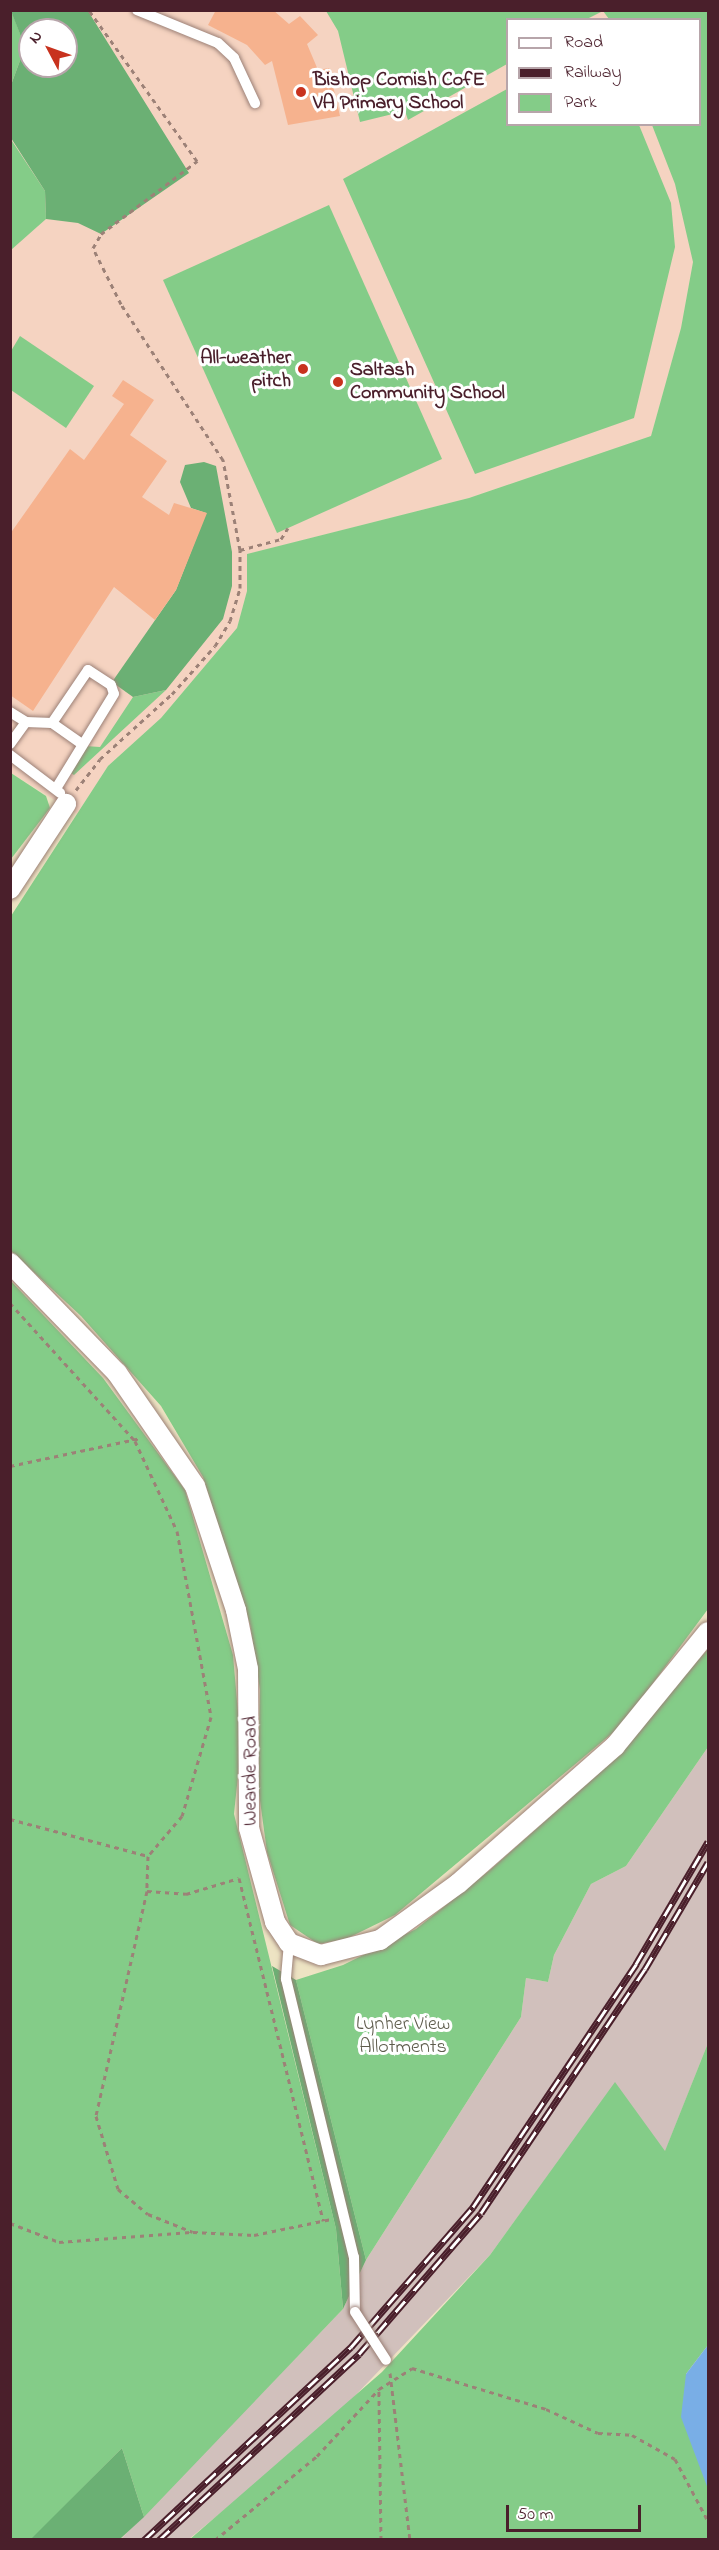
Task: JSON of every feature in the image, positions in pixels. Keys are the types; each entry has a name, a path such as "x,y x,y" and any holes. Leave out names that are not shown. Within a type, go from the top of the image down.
{"street":[{"path":"10,889 62,796"},
{"name":"Wearde Road","path":"10,1263 117,1373 159,1429 195,1486 236,1610 248,1669 249,1828 275,1922 289,1943"},
{"path":"289,1943 321,1955 380,1940 459,1883 615,1746 708,1632"}],"lane":[{"path":"137,10 218,43 239,67 255,103"},
{"path":"10,755 62,796 81,743 114,694 111,685 88,670 52,723"},
{"path":"10,712 26,722 52,723 81,743"},
{"path":"10,744 26,722"},
{"path":"289,1943 286,1979 354,2257 355,2312 386,2360"}],"path":[{"path":"62,796 172,694 215,646 230,621 240,588 240,550 223,460 121,304 93,248 101,234 197,161 89,10"},
{"path":"240,550 281,539 288,528"},
{"path":"10,1303 135,1441 177,1532 211,1717 182,1816 148,1856 147,1892 96,2116 118,2189 148,2214 193,2232"},
{"path":"10,1466 135,1441 159,1429"},
{"path":"10,1819 148,1856"},
{"path":"10,2223 59,2242 193,2232 254,2235 323,2221 238,1878 186,1894 147,1892"},
{"path":"386,2360 392,2381 410,2540"},
{"path":"215,2540 317,2456 379,2389 412,2368 546,2409 598,2433 632,2435 675,2459 708,2521"},
{"path":"379,2389 381,2540"}],"shaded area":[{"name":"Saltash Community School","path":"10,11 708,11 708,258 693,262 681,328 651,436 469,498 248,554 247,591 237,628 161,718 108,766 77,814 11,773"},
{"path":"708,1747 708,2043 665,2152 615,2083 490,2255 325,2427 189,2539 120,2540 343,2309 366,2260 521,2017 526,1978 548,1982 554,1955 591,1884 626,1866"}],"green space":[{"path":"10,11 18,28 18,66 11,85"},
{"path":"11,11 88,11 189,173 101,234 78,223 46,219 45,191 11,138 11,85 18,66 18,78 78,78 78,18 18,18 18,29"},
{"path":"326,11 603,11 589,18 506,18 506,65 408,120 405,111 360,122 338,31"},
{"path":"603,11 708,11 708,1609 622,1725 395,1915 346,1939 318,1944 290,1925 267,1852 258,1786 260,1690 250,1624 203,1477 161,1406 81,1316 11,1251 11,916 108,766 161,718 237,628 247,591 247,554 469,498 651,436 681,328 693,262 675,184 652,126 701,126 701,18 608,18"},
{"path":"506,90 506,126 639,126 671,203 675,247 634,418 475,474 343,179"},
{"path":"10,138 45,191 46,219 11,250"},
{"name":"All-weather pitch","path":"329,205 442,459 277,533 163,280"},
{"path":"20,336 94,386 66,428 11,390 11,351"},
{"path":"204,462 216,466 232,552 232,586 223,619 166,690 133,697 112,682 176,590 206,513 191,508 180,482 185,465"},
{"path":"166,690 74,775 68,771 85,746 100,747 133,697"},
{"path":"11,773 46,796 50,808 11,859"},
{"path":"10,1280 103,1378 185,1490 233,1655 241,1747 234,1814 336,2229 343,2309 144,2517 122,2448 31,2540 10,2539"},
{"name":"Lynher View Allotments","path":"708,1649 708,1747 626,1866 591,1884 554,1955 548,1982 526,1978 521,2017 366,2260 296,1980 343,1965 416,1929 490,1870 597,1775"},
{"path":"272,1966 296,1980 366,2260 343,2309 336,2229"},
{"path":"708,2043 708,2345 686,2374 708,2390 708,2539 189,2540 382,2372 490,2255 615,2082 665,2151"},
{"path":"122,2448 144,2517 120,2539 31,2539"}],"water":[{"path":"708,2345 708,2489 681,2417 686,2374"}],"building":[{"path":"216,10 273,10 289,24 300,16 318,35 307,44 318,70 329,68 340,116 288,125 272,61 265,65 247,45 208,25"},
{"path":"123,380 154,400 130,435 167,461 142,497 169,515 174,503 207,513 176,590 155,620 114,587 33,711 10,695 10,534 70,449 84,460 124,404 112,396"}],"railway":[{"path":"144,2540 351,2347 473,2207 636,1964 708,1842"},
{"path":"159,2540 359,2354 481,2213 645,1969 708,1862"}],"place":[{"name":"Bishop Cornish CofE VA Primary School","path":"301,92"},
{"name":"All-weather pitch","path":"303,369"},
{"name":"Saltash Community School","path":"338,382"}]}
